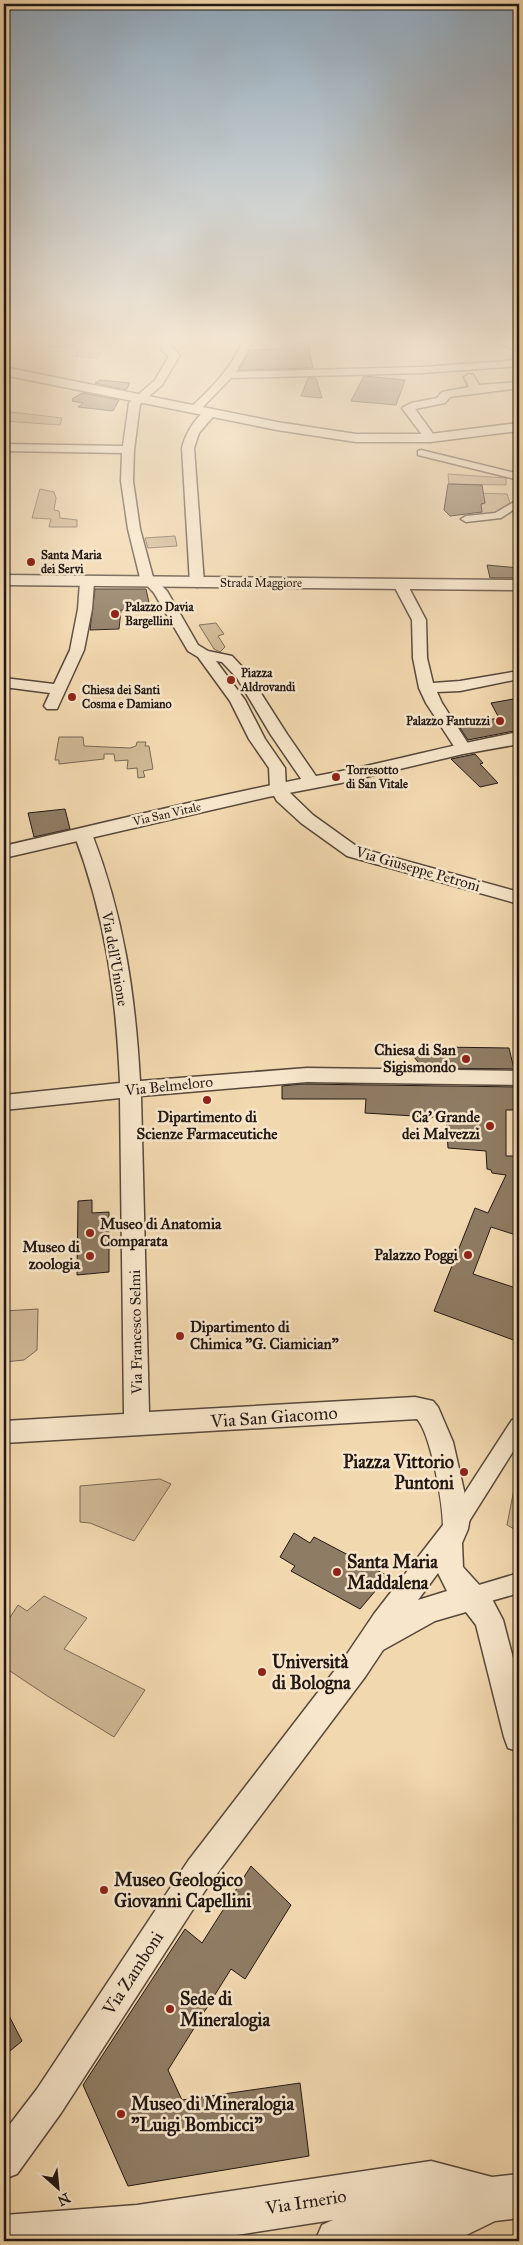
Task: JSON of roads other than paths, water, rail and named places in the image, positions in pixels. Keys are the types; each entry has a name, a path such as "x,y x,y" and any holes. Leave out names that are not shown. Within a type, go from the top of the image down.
{"street":[{"path":"129,444 127,481 132,519 147,578 160,591 185,636 194,648 203,654 237,700 258,739 277,768 278,790"},
{"path":"189,444 197,583"},
{"path":"4,448 128,450"},
{"path":"421,454 519,477"},
{"path":"466,519 498,516 517,503"},
{"name":"Strada Maggiore","path":"4,580 152,583 519,584"},
{"path":"52,706 77,650 85,605 86,582"},
{"path":"400,584 419,620 420,658 427,688 463,748"},
{"path":"203,654 221,657 231,662 243,676 279,735 328,779"},
{"path":"427,688 460,686 519,674"},
{"path":"4,683 58,689"},
{"path":"258,739 279,735"},
{"name":"Via San Vitale","path":"4,852 463,748 519,738"},
{"name":"Via Giuseppe Petroni","path":"278,790 300,814 353,852 519,898"},
{"name":"Via dell'Unione","path":"83,834 95,862 116,950 127,1032 131,1089"},
{"name":"Via Belmeloro","path":"4,1103 273,1076 335,1075 519,1078"},
{"name":"Via Francesco Selmi","path":"131,1089 137,1425"},
{"name":"Via San Giacomo","path":"4,1432 424,1409 430,1414 434,1422 451,1489 456,1511 453,1532"},
{"name":"Via Zamboni","path":"4,2160 49,2101 199,1872 372,1643 453,1532 519,1426"},
{"path":"453,1532 446,1556 449,1567 463,1590 484,1611 488,1620 519,1737"},
{"path":"470,1597 519,1583"},
{"name":"Via Zamboni","path":"372,1643 428,1610 470,1597"},
{"name":"Via Irnerio","path":"4,2238 118,2230 431,2183 506,2198"},
{"name":"Via Irnerio","path":"338,2241 437,2226 506,2198"}],"place":[{"name":"Santa Maria dei Servi","path":"31,562"},
{"name":"Palazzo Davia Bargellini","path":"115,614"},
{"name":"Piazza Aldrovandi","path":"231,680"},
{"name":"Chiesa dei Santi Cosma e Damiano","path":"72,697"},
{"name":"Palazzo Fantuzzi","path":"500,721"},
{"name":"Torresotto di San Vitale","path":"336,777"},
{"name":"Chiesa di San Sigismondo","path":"466,1059"},
{"name":"Dipartimento di Scienze Farmaceutiche","path":"207,1100"},
{"name":"Ca' Grande dei Malvezzi","path":"490,1126"},
{"name":"Museo di Anatomia Comparata","path":"90,1233"},
{"name":"Palazzo Poggi","path":"468,1255"},
{"name":"Museo di zoologia","path":"90,1256"},
{"name":"Dipartimento di Chimica \"G. Ciamician\"","path":"180,1336"},
{"name":"Piazza Vittorio Puntoni","path":"464,1472"},
{"name":"Santa Maria Maddalena","path":"337,1572"},
{"name":"Università di Bologna","path":"262,1672"},
{"name":"Museo Geologico Giovanni Capellini","path":"104,1890"},
{"name":"Sede di Mineralogia","path":"170,2009"},
{"name":"Museo di Mineralogia \"Luigi Bombicci\"","path":"121,2114"}]}
